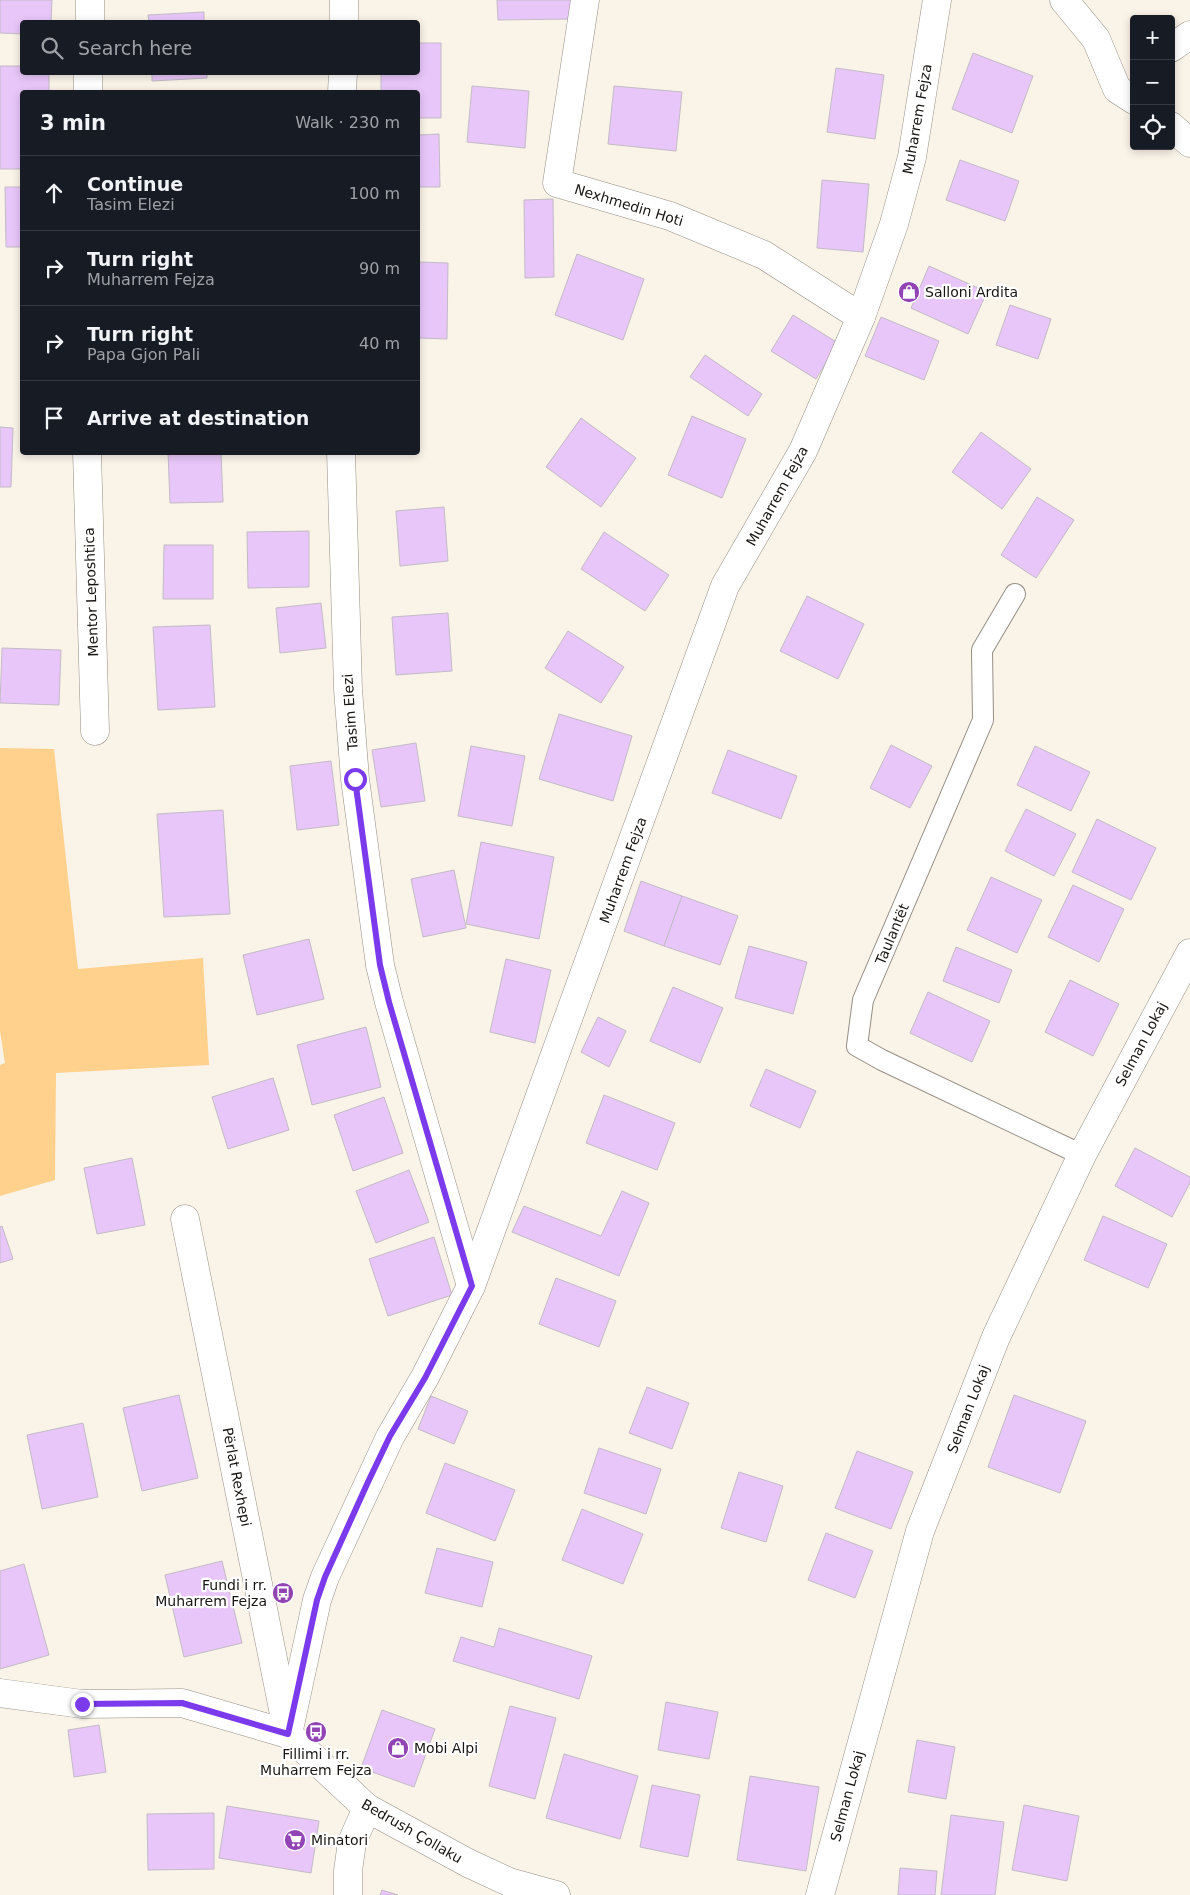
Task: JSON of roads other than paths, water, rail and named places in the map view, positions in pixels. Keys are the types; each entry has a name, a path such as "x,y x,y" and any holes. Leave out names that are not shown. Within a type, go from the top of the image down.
{"street":[{"path":"90,0 90,20"},
{"path":"344,0 344,20"},
{"name":"Nexhmedin Hoti","path":"585,0 557,182 670,216 764,255 861,317"},
{"name":"Muharrem Fejza","path":"288,1734 317,1600 325,1577 390,1436 425,1378 472,1286 726,586 803,451 861,317 894,224 912,157 937,0"},
{"path":"1064,0 1096,39 1128,88"},
{"path":"1175,45 1190,35"},
{"path":"88,75 88,90"},
{"path":"342,90 343,75"},
{"path":"1175,130 1190,143"},
{"name":"Mentor Leposhtica","path":"87,455 95,731"},
{"name":"Tasim Elezi","path":"341,455 348,698 355,779 380,965 389,1002 472,1286"},
{"name":"Selman Lokaj","path":"820,1895 920,1531 996,1337 1082,1155 1190,953"},
{"name":"Përlat Rexhepi","path":"185,1219 288,1734"},
{"path":"0,1693 82,1704 182,1703 288,1734"},
{"name":"Bedrush Çollaku","path":"288,1734 367,1808 468,1863 500,1878 556,1895"},
{"path":"348,1895 348,1871 352,1842 367,1808"}],"lane":[{"name":"Taulantët","path":"1015,594 982,650 984,720 863,1000 857,1046 1082,1155"}],"place":[{"name":"Salloni Ardita","path":"909,292"},
{"name":"Fundi i rr. Muharrem Fejza","path":"283,1593"},
{"name":"Fillimi i rr. Muharrem Fejza","path":"316,1732"},
{"name":"Mobi Alpi","path":"398,1748"},
{"name":"Minatori","path":"295,1840"}]}
